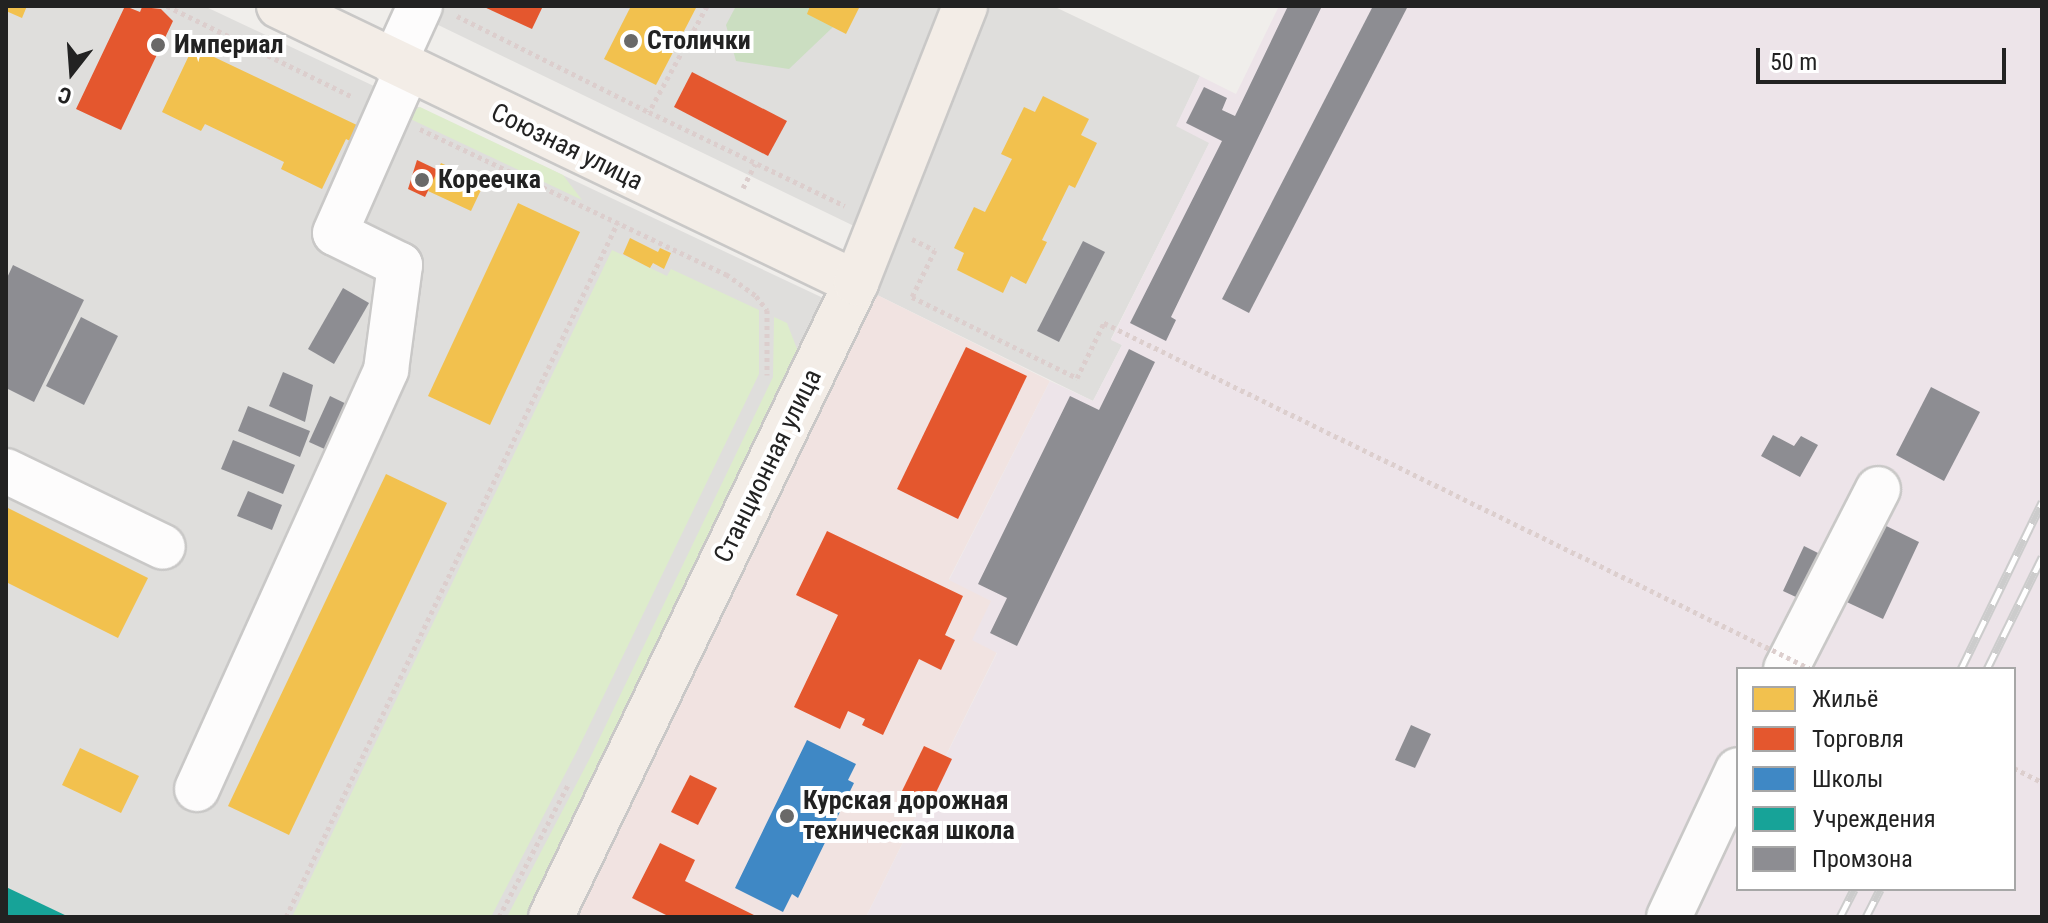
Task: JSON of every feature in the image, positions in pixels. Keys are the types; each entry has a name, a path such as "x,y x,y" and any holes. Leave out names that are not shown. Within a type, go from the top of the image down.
{"main road":[{"name":"Союзная улица","path":"279,6 856,283"},
{"name":"Станционная улица","path":"551,917 856,283 965,6"}],"lane":[{"path":"197,789 386,370 400,265 335,233 387,113 401,67 435,10"},
{"path":"6,471 163,547"},
{"path":"1787,667 1878,489"},
{"path":"1669,917 1736,774"}],"path":[{"path":"167,6 726,274 756,296 767,310 767,375 760,389"},
{"path":"649,112 707,6"},
{"path":"435,10 935,250 912,297 1077,378 1104,323 1807,667"},
{"path":"286,917 618,222"},
{"path":"2016,769 2042,782"},
{"path":"499,917 570,781"}],"shaded area":[{"path":"6,6 204,6 855,313 555,917 6,917"},
{"path":"399,6 1053,6 1200,76 1177,125 1210,142 1111,339 1122,345 1093,401 865,289 885,241"},
{"path":"1279,6 2042,6 2042,917 866,917 997,653 972,640 991,601 949,580 1050,381 1093,401 1122,345 1111,340 1209,143 1176,126 1200,76 1236,94"},
{"path":"865,289 1050,381 949,579 992,601 997,652 866,917 555,917"}],"green space":[{"path":"736,6 855,6 789,69 736,61 726,25"},
{"path":"420,107 563,175 582,200 404,116"},
{"path":"612,250 667,276 671,269 759,310 759,374 577,751 491,917 292,917"},
{"path":"774,317 787,323 799,354 539,917 507,917 591,756 773,377"}],"building: Жильё":[{"path":"6,6 27,6 22,18 6,11"},
{"path":"631,6 697,6 656,85 604,59"},
{"path":"810,6 860,6 846,34 807,14"},
{"path":"193,47 361,127 354,143 346,139 322,189 281,169 284,162 205,124 201,131 162,112"},
{"path":"1043,96 1089,119 1081,135 1097,143 1075,188 1069,185 1042,240 1047,242 1026,284 1011,276 1003,293 957,270 964,253 954,248 974,207 985,212 1012,159 1001,154 1024,107 1035,112"},
{"path":"441,163 456,170 453,177 481,190 471,211 428,191"},
{"path":"518,203 580,232 490,425 428,396"},
{"path":"630,238 658,252 660,248 671,253 664,269 653,263 650,268 623,254"},
{"path":"386,474 447,503 289,835 228,806"},
{"path":"6,507 148,578 118,638 6,582"},
{"path":"80,748 139,776 121,813 62,785"}],"building: Торговля":[{"path":"125,6 140,12 142,7 161,9 173,21 121,130 76,109"},
{"path":"482,6 543,6 532,29"},
{"path":"692,72 787,121 768,156 674,107"},
{"name":"Кореечка","path":"417,160 438,170 425,197 408,189"},
{"path":"966,347 1027,376 958,519 897,489"},
{"path":"827,531 963,596 945,635 955,640 941,670 919,659 883,735 862,725 865,719 848,711 840,729 794,707 838,615 796,595"},
{"path":"924,746 952,759 930,805 902,791"},
{"path":"690,775 717,788 698,825 671,812"},
{"path":"660,843 695,860 685,881 758,917 670,917 632,898"}],"building: Школы":[{"path":"807,740 856,764 848,780 854,783 798,898 792,894 783,912 735,888"}],"building: Учреждения":[{"path":"6,887 69,917 6,917"}],"building: Промзона":[{"path":"1288,6 1322,6 1171,317 1176,320 1166,341 1130,323 1222,141 1186,123 1204,87 1227,98 1222,110 1235,116"},
{"path":"1373,6 1408,6 1249,313 1222,299"},
{"path":"1083,241 1105,252 1059,342 1037,331"},
{"path":"13,265 84,300 34,402 6,388 6,280"},
{"path":"343,288 369,303 334,364 308,349"},
{"path":"81,317 118,336 84,405 46,386"},
{"path":"1129,349 1155,362 1017,646 990,633 1007,598 978,584 1070,396 1099,410"},
{"path":"283,372 313,385 305,422 269,406"},
{"path":"1931,387 1980,412 1944,481 1896,455"},
{"path":"330,396 359,410 340,456 309,442"},
{"path":"248,406 310,431 300,457 238,431"},
{"path":"1773,435 1794,446 1801,436 1818,445 1800,477 1761,456"},
{"path":"233,440 295,465 283,494 221,469"},
{"path":"248,491 282,505 272,530 237,516"},
{"path":"1872,519 1919,542 1883,619 1836,597"},
{"path":"1804,546 1832,560 1811,604 1783,591"},
{"path":"1411,725 1431,734 1415,768 1395,760"}],"railway":[{"path":"1962,667 2042,502"},
{"path":"1988,667 2042,557"},
{"path":"1840,917 1853,891"},
{"path":"1866,917 1879,891"}],"place":[{"name":"Столички","path":"631,41"},
{"name":"Империал","path":"158,45"},
{"name":"Кореечка","path":"422,180"},
{"name":"Курская дорожная техническая школа","path":"787,816"}]}
